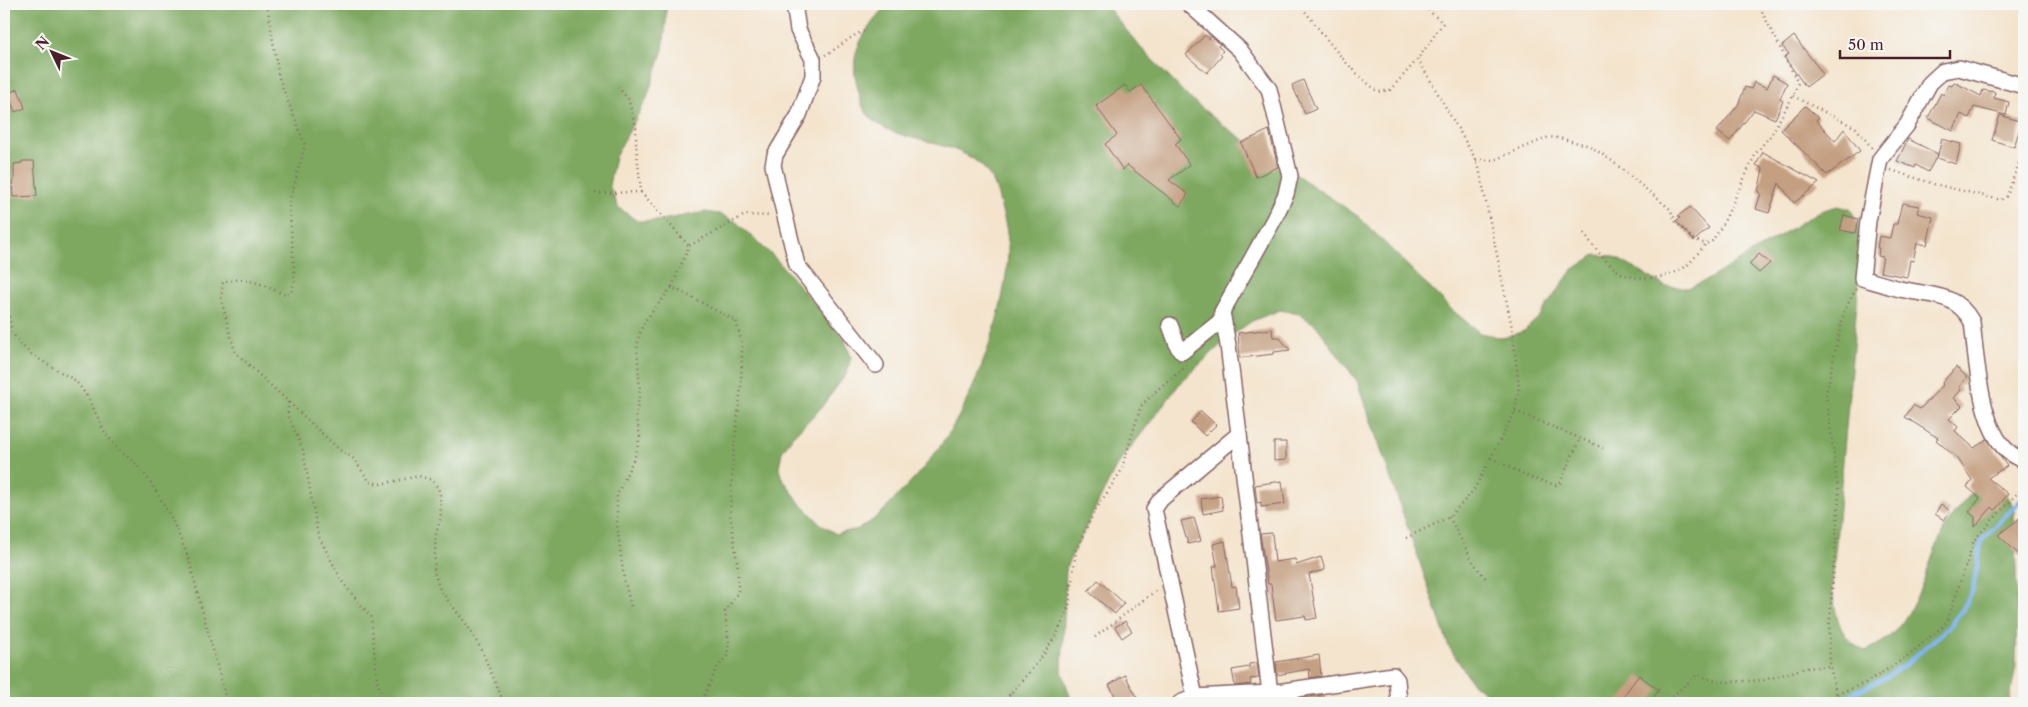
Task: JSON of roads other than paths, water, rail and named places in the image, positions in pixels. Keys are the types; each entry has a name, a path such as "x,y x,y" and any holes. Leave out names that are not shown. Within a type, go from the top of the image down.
{"street":[{"path":"794,4 798,30 813,59 813,76 799,115 775,155 773,165 797,265 876,365"},
{"path":"1189,4 1240,50 1269,89 1290,176 1286,194 1273,221 1222,312 1228,345 1270,692"},
{"path":"2024,86 1959,68 1943,71 1930,83 1907,125 1880,159 1868,221 1862,278 1901,289 1936,294 1951,300 1965,310 1972,322 1983,406 1991,429 2007,450 2024,460"},
{"path":"1170,325 1178,347 1182,352 1223,318"},
{"path":"1195,697 1154,509 1161,499 1239,434"},
{"path":"1180,703 1195,697 1270,692 1393,675 1397,680 1399,703"}],"waterway":[{"path":"1842,698 1885,678 1905,665 1948,628 1963,609 1972,592 1981,541 2024,497"}]}
